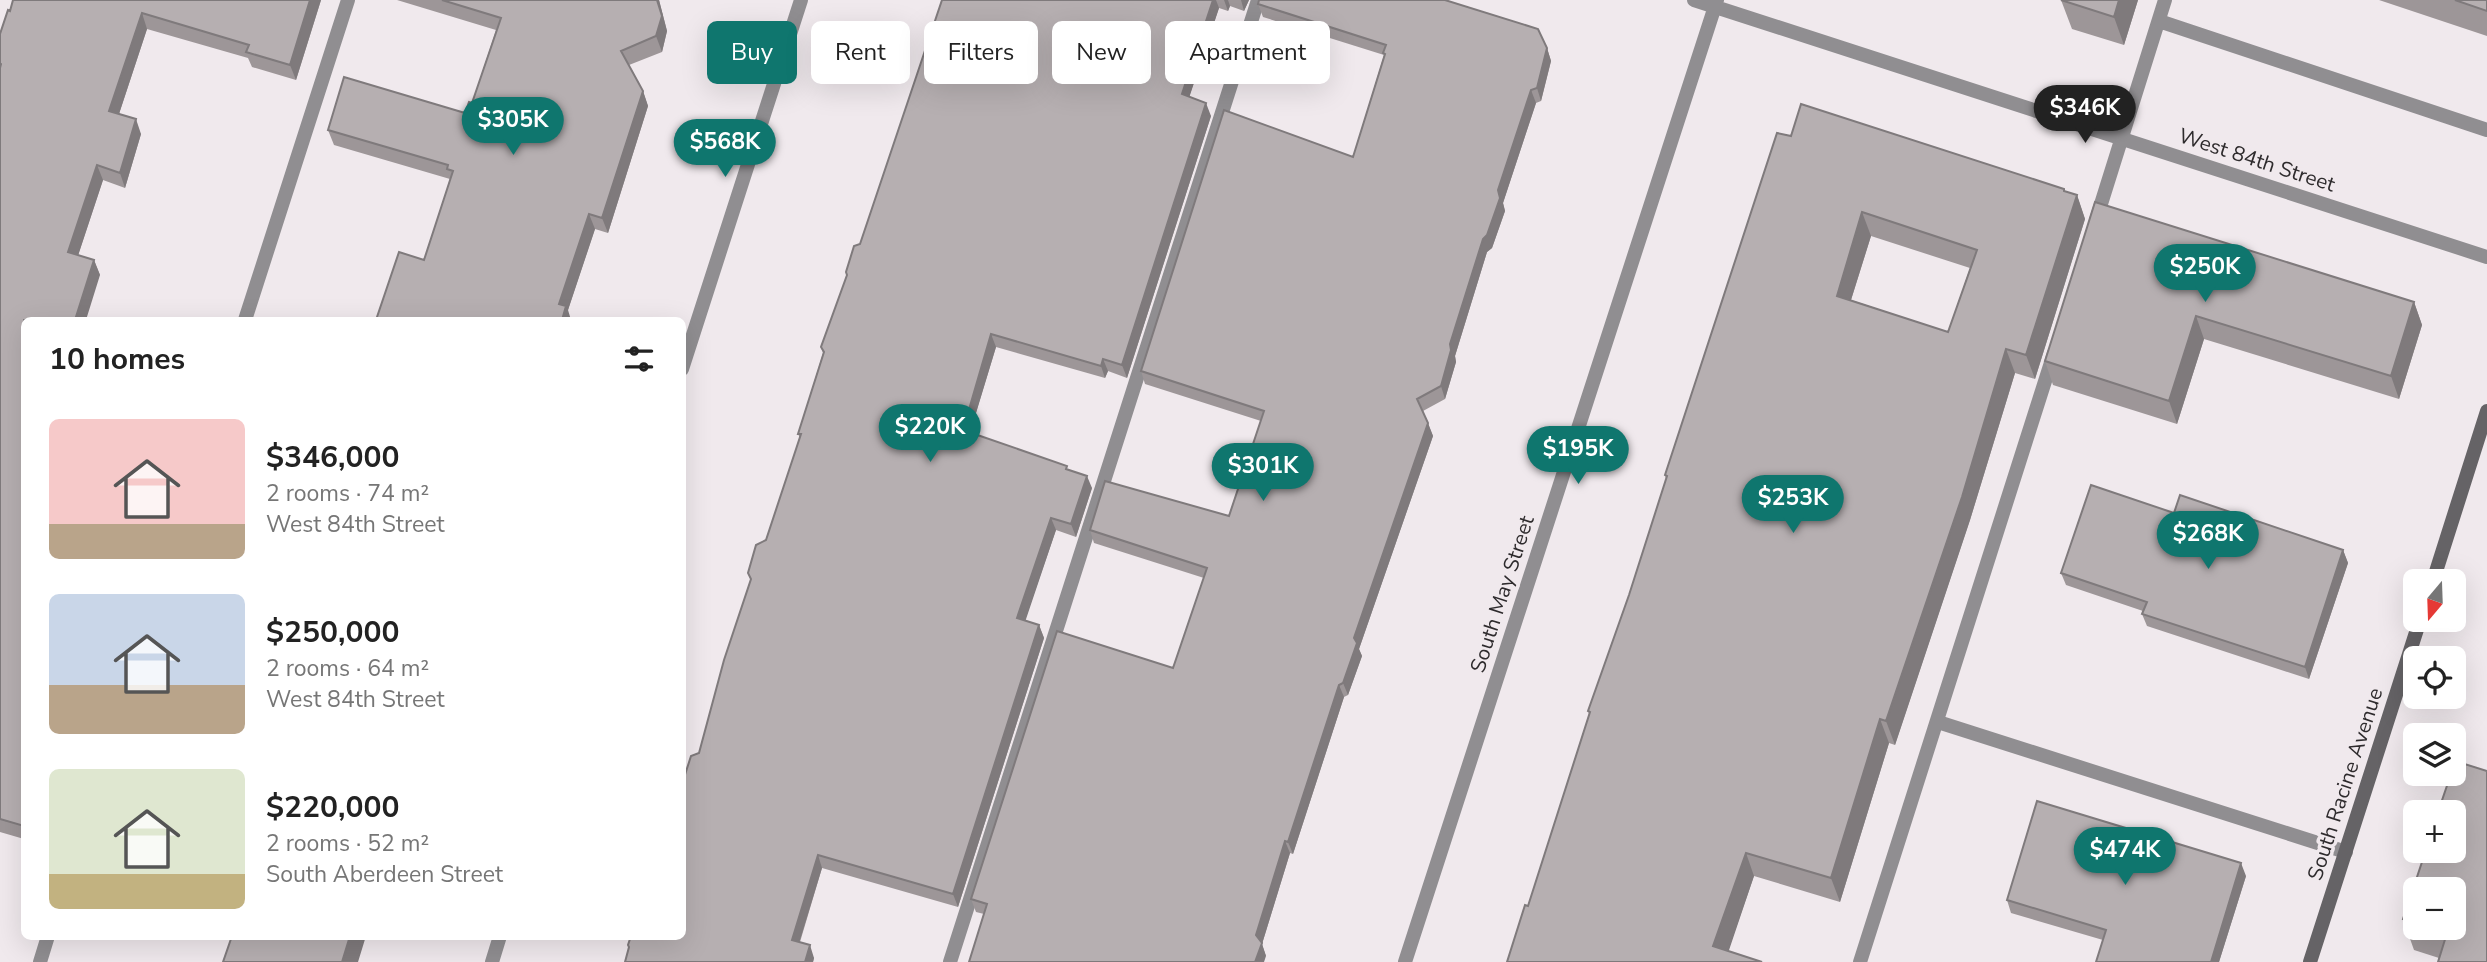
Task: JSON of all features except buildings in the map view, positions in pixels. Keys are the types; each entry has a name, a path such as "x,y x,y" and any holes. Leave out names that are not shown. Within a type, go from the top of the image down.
{"street":[{"path":"246,317 348,0"},
{"path":"686,357 801,0"},
{"path":"950,962 1258,0"},
{"name":"West 84th Street","path":"1694,0 1716,4 2487,257"},
{"path":"2090,238 2165,0"},
{"name":"South May Street","path":"1405,962 1716,4"},
{"path":"2159,21 2487,130"},
{"path":"1860,962 2057,343"},
{"path":"2436,569 2487,411"},
{"name":"South Racine Avenue","path":"2310,962 2416,632"},
{"path":"1938,722 2346,852"},
{"path":"40,962 47,940"},
{"path":"492,962 499,940"}]}
